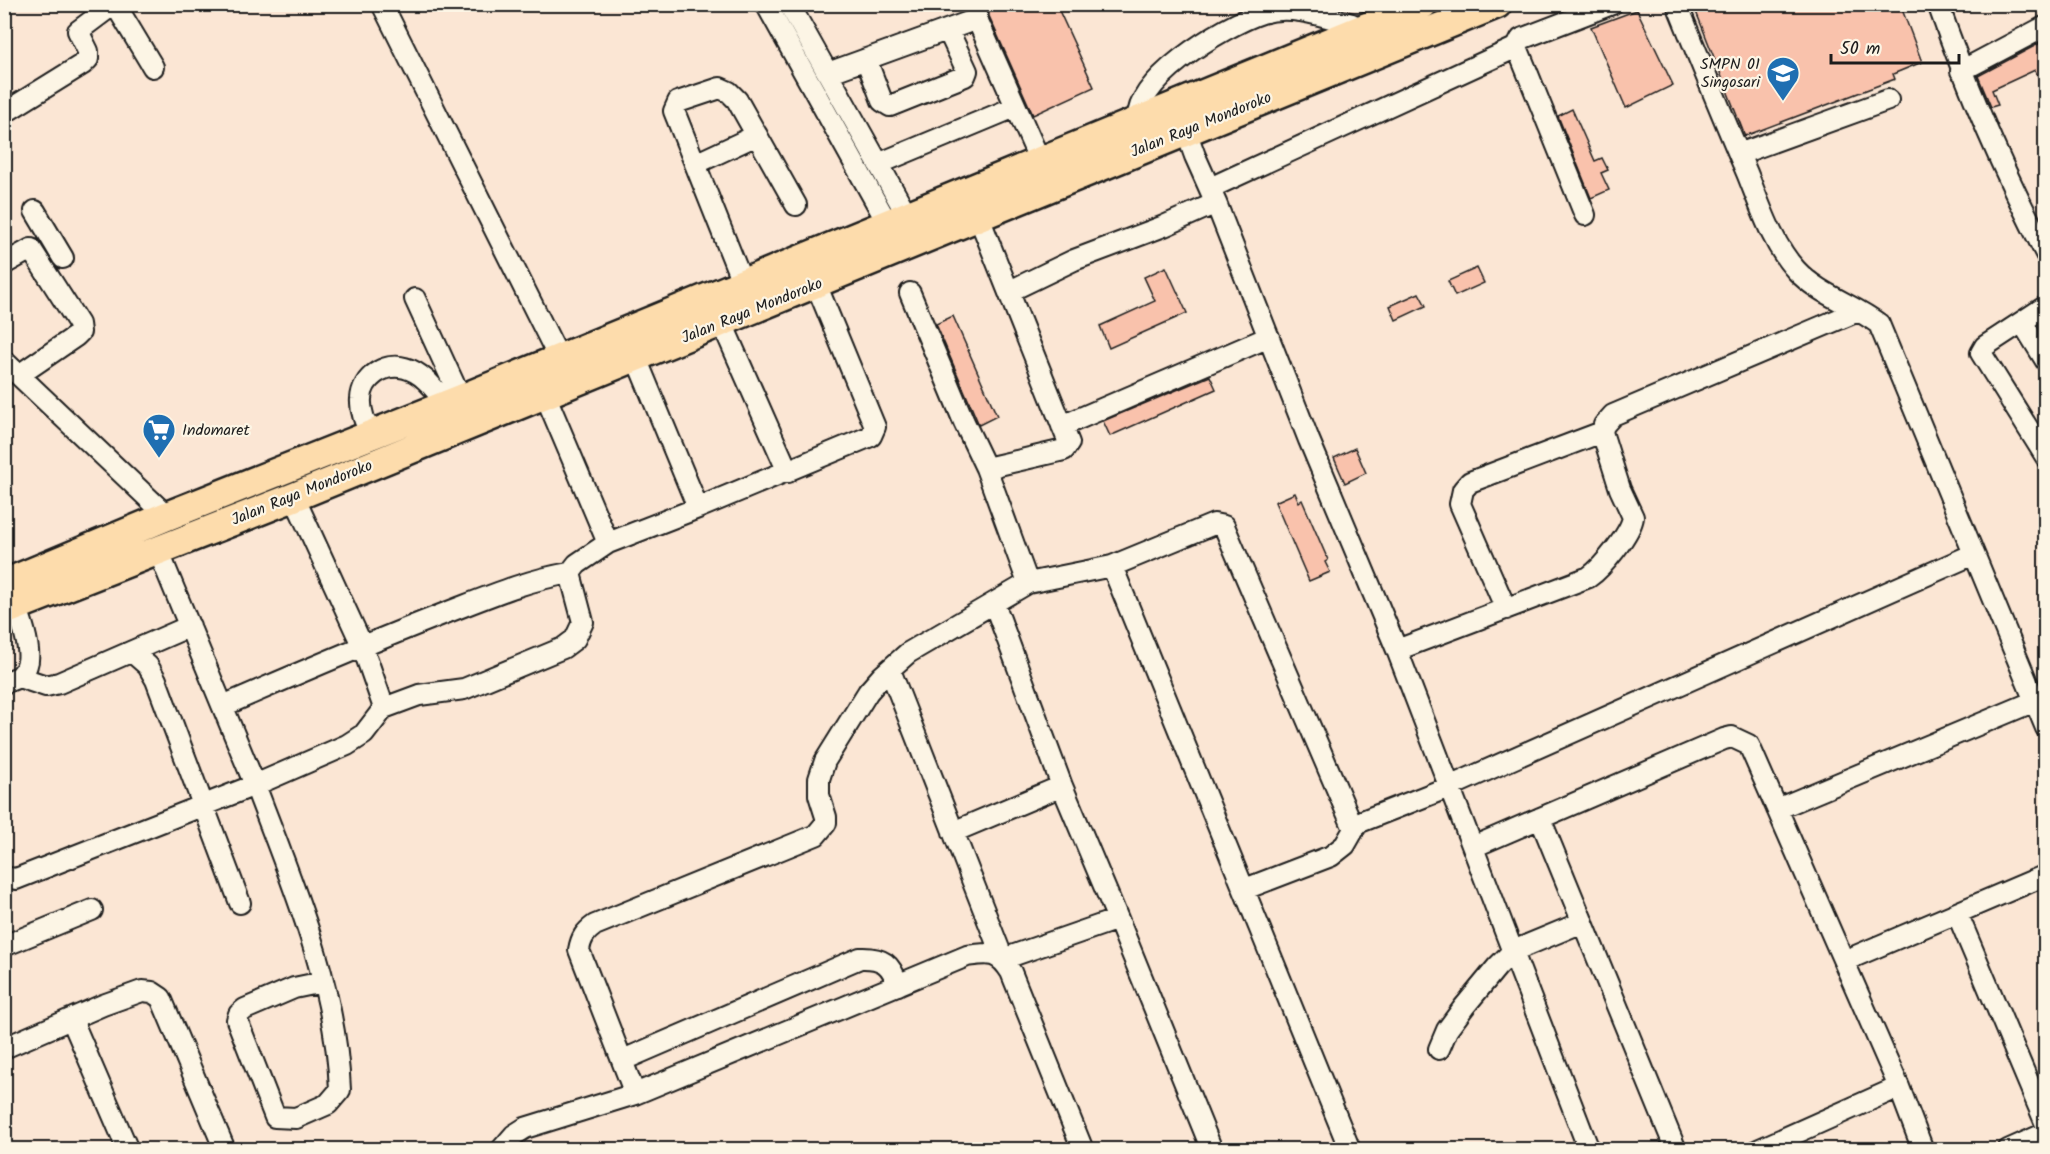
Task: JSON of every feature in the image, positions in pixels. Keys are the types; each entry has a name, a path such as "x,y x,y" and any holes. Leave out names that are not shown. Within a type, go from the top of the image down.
{"highway":[{"name":"Jalan Raya Mondoroko","path":"8,596 167,516 262,495 294,497 547,363 1177,105 1353,28 1423,4"},
{"name":"Jalan Raya Mondoroko","path":"8,596 158,550 371,435 460,409 546,395 1497,4"},
{"path":"825,250 826,280"}],"street":[{"path":"4,113 88,59 78,31 115,4 153,67"},
{"path":"382,4 547,363 546,395 608,543"},
{"path":"766,4 898,219"},
{"path":"789,4 878,164 898,219 900,249"},
{"path":"1342,4 1367,57"},
{"path":"1585,215 1517,52 1517,47 1521,39 1612,4"},
{"path":"1677,4 1769,226 1789,262 1820,290 1880,324 2046,728"},
{"path":"1938,4 1961,71 2015,194 2046,254"},
{"path":"1148,148 1137,121 1141,104 1163,73 1204,42 1262,13 1288,10 1311,13 1353,28"},
{"path":"828,73 948,30 977,12 1015,107 1040,161"},
{"path":"1961,71 2046,26"},
{"path":"866,59 882,101 891,106 960,80 965,76 967,71 948,30"},
{"path":"1010,291 1074,260 1164,226 1213,195 1517,47"},
{"path":"753,310 674,111 678,102 720,88 729,92 737,100 796,206"},
{"path":"1739,154 1888,100"},
{"path":"1177,105 1195,156 1213,195 1309,440 1397,650 1589,1149"},
{"path":"878,164 1015,107"},
{"path":"695,164 757,135"},
{"path":"968,190 1069,443 1064,450 989,476"},
{"path":"35,211 63,258"},
{"path":"34,252 52,240"},
{"path":"4,264 29,249 34,252 79,324 80,332 76,336 19,375"},
{"path":"223,706 362,645 502,591 545,577 570,573 577,564 608,543 788,472 872,436 875,427 826,280"},
{"path":"910,293 989,476 1028,583"},
{"path":"416,299 460,409"},
{"path":"2046,306 1985,346 1981,353 2046,457"},
{"path":"1397,650 1589,577 1597,571 1630,528 1633,517 1620,489 1602,432 1604,425 1613,415 1858,312"},
{"path":"2022,322 2046,361"},
{"path":"722,323 788,472"},
{"path":"1062,426 1269,337"},
{"path":"636,358 698,508"},
{"path":"4,361 167,516"},
{"path":"371,435 363,416 361,399 364,386 376,372 388,367 405,367 423,377 460,409"},
{"path":"1506,609 1460,504 1463,490 1470,482 1602,432"},
{"path":"294,497 362,645 384,708"},
{"path":"635,1094 579,950 581,939 587,930 816,835 826,823 819,795 819,779 825,761 868,692 908,653 1028,583 1112,566 1214,524 1224,526 1354,829"},
{"path":"158,550 255,785 298,900 323,982 332,1015 339,1062 340,1090 328,1104 296,1118 275,1117 237,1020 239,1014 245,1009 294,988 323,982"},
{"path":"1245,889 1331,856 1345,845 1360,822 1449,787 1974,554"},
{"path":"1112,566 1350,1149"},
{"path":"4,877 16,879 204,806 347,745 364,734 384,708 419,695 464,689 563,648 575,639 583,622 570,573"},
{"path":"8,596 29,657 27,666 12,680"},
{"path":"994,603 1062,786 1118,919 1204,1147"},
{"path":"12,680 52,686 190,626"},
{"path":"132,652 148,666 156,680 240,903"},
{"path":"890,670 1003,959 1011,972 1083,1149"},
{"path":"1777,809 2035,701"},
{"path":"1473,847 1724,739 1732,737 1749,745 1899,1087 1923,1149"},
{"path":"953,832 1062,786"},
{"path":"1540,818 1676,1149"},
{"path":"1844,961 2046,875"},
{"path":"4,946 92,910"},
{"path":"1957,913 2046,1124"},
{"path":"501,1149 514,1135 525,1128 635,1094 967,956 988,953 1003,959 1118,919"},
{"path":"1439,1049 1447,1030 1513,951 1583,922"},
{"path":"623,1060 860,958 869,958 893,969 898,985"},
{"path":"6,1043 72,1020 103,1005 142,991 152,992 161,998 225,1149"},
{"path":"72,1020 128,1149"},
{"path":"1758,1149 1785,1144 1899,1087"},
{"path":"2008,1149 2046,1133"}],"building":[{"path":"989,4 1056,4 1094,87 1033,115 989,16"},
{"name":"SMPN 01 Singosari","path":"1693,4 1900,4 1922,62 1893,74 1895,79 1745,136"},
{"path":"1637,10 1673,85 1626,108 1591,27"},
{"path":"2046,40 2046,92 2035,70 1992,90 1998,105 1991,107 1978,76"},
{"path":"1572,109 1595,161 1602,158 1608,170 1601,173 1609,190 1591,198 1558,116"},
{"path":"1166,267 1187,313 1109,348 1100,326 1155,301 1144,277"},
{"path":"1477,268 1484,283 1455,296 1448,281"},
{"path":"1419,293 1426,306 1396,320 1390,306"},
{"path":"953,316 997,416 979,425 936,324"},
{"path":"1210,376 1216,389 1110,436 1103,421"},
{"path":"1355,448 1366,473 1345,483 1334,458"},
{"path":"1295,493 1299,502 1302,500 1328,560 1325,562 1330,572 1309,581 1275,502"}],"place":[{"name":"SMPN 01 Singosari","path":"1783,102"},
{"name":"Indomaret","path":"159,459"}]}
